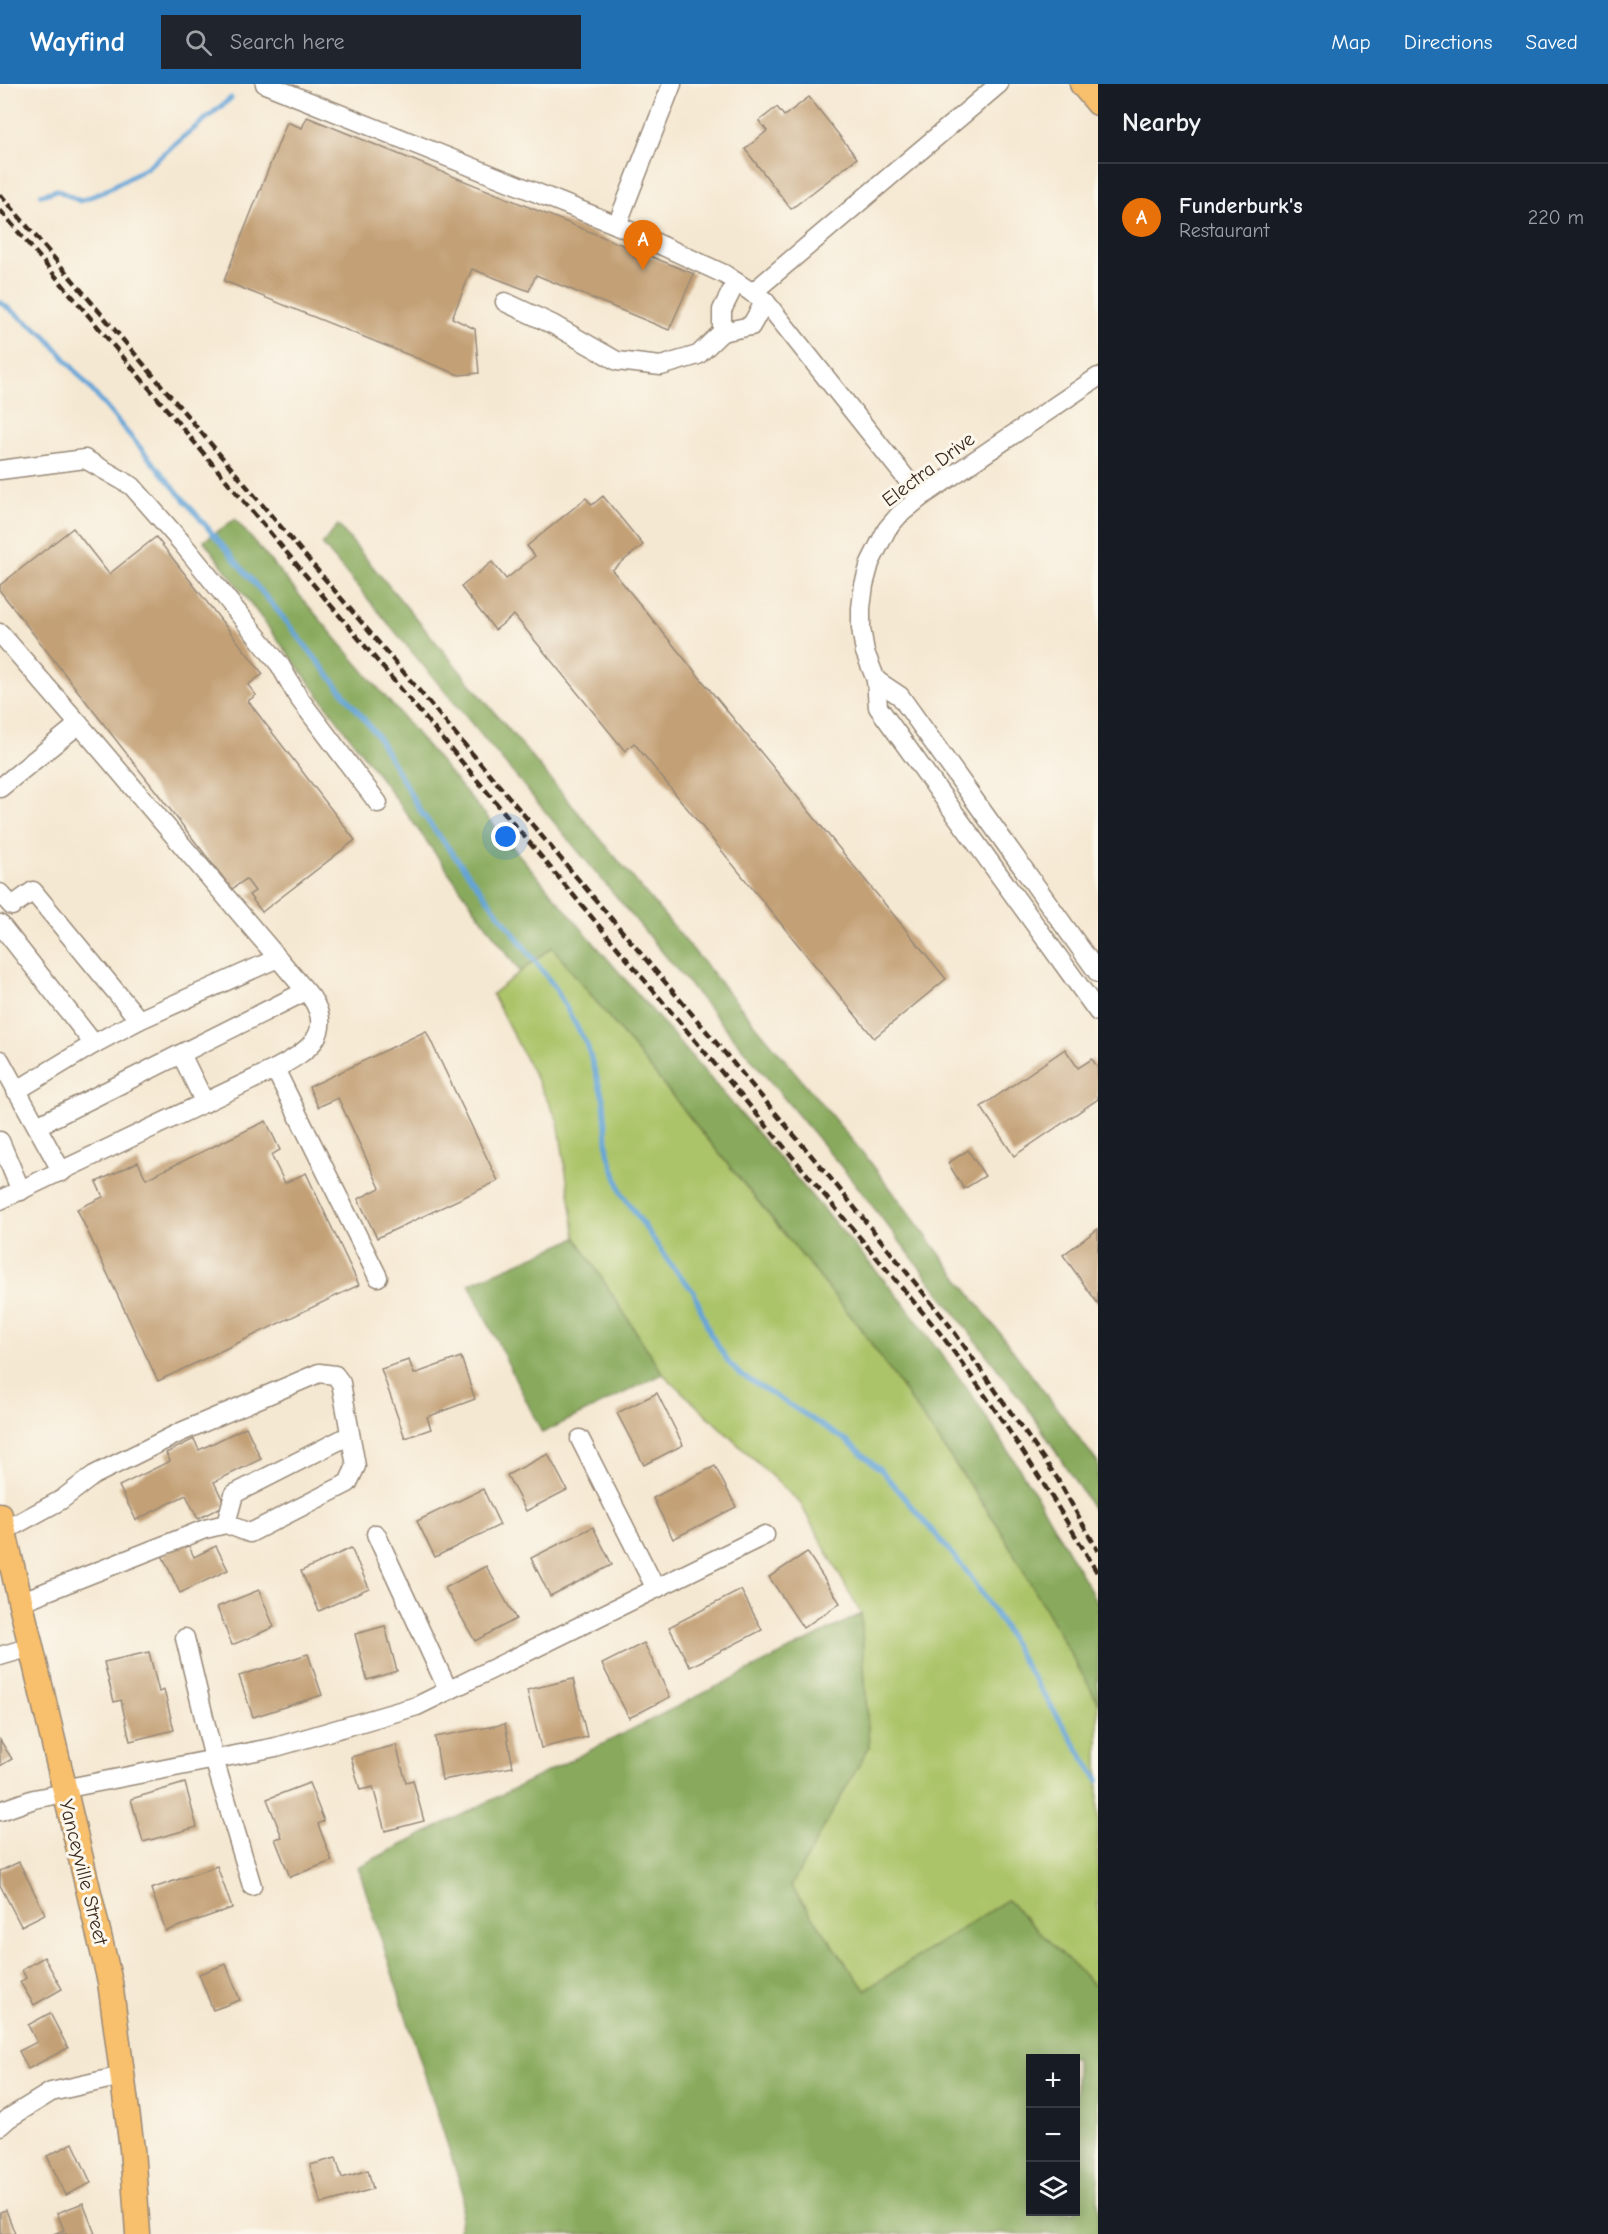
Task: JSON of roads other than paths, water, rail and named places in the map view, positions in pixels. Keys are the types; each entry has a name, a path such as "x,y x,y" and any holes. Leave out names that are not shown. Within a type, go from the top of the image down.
{"main road":[{"path":"1082,84 1098,103"},
{"name":"Yanceyville Street","path":"2,1523 110,1982 132,2149 138,2234"}],"street":[{"path":"265,84 617,225 724,274 751,292 921,496"},
{"path":"617,225 672,84"},
{"path":"722,332 722,310 751,292 999,84"},
{"path":"505,302 554,325 617,361 661,366 698,355 722,332 751,326 751,292"},
{"name":"Electra Drive","path":"1098,377 921,496 899,515 887,529 870,563 861,608 861,628 865,652 876,680 878,707 1098,1012"},
{"path":"0,470 85,459 132,486 182,543 280,665 298,697 378,802"},
{"path":"0,633 321,1011 321,1026 314,1042 297,1057 0,1200"},
{"path":"876,680 900,696 1098,973"},
{"path":"0,788 79,724"},
{"path":"94,1044 0,922 6,899 33,891 139,1020"},
{"path":"1064,966 1083,952"},
{"path":"16,1091 139,1020 278,958"},
{"path":"37,1126 306,991"},
{"path":"181,1054 205,1103"},
{"path":"1,1065 62,1172"},
{"path":"274,1069 378,1277"},
{"path":"2,1153 21,1191"},
{"path":"2,1523 61,1500 94,1475 181,1432 319,1373 335,1375 341,1383 356,1466 348,1483 250,1533 226,1524 205,1529 20,1602"},
{"path":"226,1524 234,1494 350,1435"},
{"path":"580,1439 656,1589"},
{"path":"376,1534 448,1690"},
{"path":"0,1811 64,1791 276,1747 417,1706 765,1535"},
{"path":"184,1638 214,1759 252,1886"},
{"path":"0,1656 31,1647"},
{"path":"0,2126 51,2092 122,2076"}],"waterway":[{"path":"41,195 57,190 80,201 103,192 146,168 231,98"},
{"path":"0,302 46,336 277,610 376,734 421,812 554,986 587,1045 604,1101 608,1152 621,1192 671,1265 694,1292 710,1333 729,1363 740,1374 847,1441 882,1471 969,1574 1098,1780"}],"railway":[{"path":"0,194 837,1186 950,1326 1057,1478 1098,1551"},
{"path":"0,210 939,1332 1022,1451 1098,1574"}],"place":[{"name":"Funderburk's","path":"643,270"}]}
